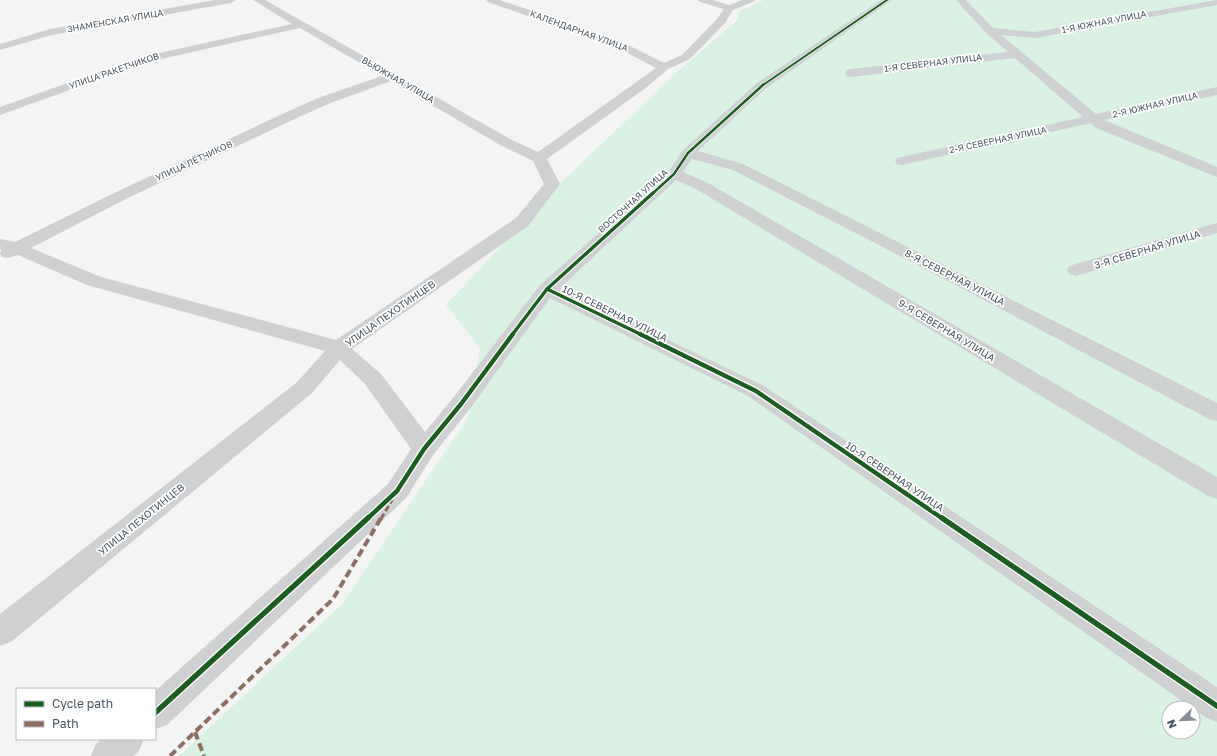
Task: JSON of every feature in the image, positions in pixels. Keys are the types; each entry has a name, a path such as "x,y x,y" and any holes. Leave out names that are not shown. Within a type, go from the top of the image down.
{"street":[{"name":"ЗНАМЕНСКАЯ УЛИЦА","path":"0,47 50,32 231,0"},
{"name":"ВЬЮЖНАЯ УЛИЦА","path":"258,0 505,142 539,158"},
{"name":"КАЛЕНДАРНАЯ УЛИЦА","path":"491,0 618,44 664,67"},
{"path":"703,0 730,8"},
{"path":"539,158 607,110 664,67 686,57 721,21 730,8 750,0"},
{"name":"ВОСТОЧНАЯ УЛИЦА","path":"156,712 397,492 424,449 461,404 547,288 674,174 688,154 761,86 887,0"},
{"path":"961,0 990,31 1101,125 1217,172"},
{"name":"1-Я ЮЖНАЯ УЛИЦА","path":"990,31 1035,35 1217,2"},
{"name":"УЛИЦА РАКЕТЧИКОВ","path":"0,111 145,58 301,25"},
{"name":"1-Я СЕВЕРНАЯ УЛИЦА","path":"851,73 1016,54"},
{"name":"УЛИЦА ЛЁТЧИКОВ","path":"5,250 323,101 392,77"},
{"name":"2-Я ЮЖНАЯ УЛИЦА","path":"1094,119 1217,91"},
{"name":"2-Я СЕВЕРНАЯ УЛИЦА","path":"902,161 1094,119"},
{"name":"8-Я СЕВЕРНАЯ УЛИЦА","path":"688,154 738,167 918,258 1217,413"},
{"name":"УЛИЦА ПЕХОТИНЦЕВ","path":"0,632 304,388 339,348 522,222 552,184 539,158"},
{"name":"9-Я СЕВЕРНАЯ УЛИЦА","path":"674,174 702,186 1217,489"},
{"name":"3-Я СЕВЕРНАЯ УЛИЦА","path":"1076,270 1217,228"},
{"path":"5,250 94,281 339,348 373,379 424,449"},
{"name":"10-Я СЕВЕРНАЯ УЛИЦА","path":"547,288 756,391 1217,706"},
{"path":"108,756 126,740"}],"green space":[{"path":"764,0 1217,0 1217,756 179,756 342,604 468,418 480,348 446,305 552,191 677,72 738,20 738,12"}],"marked path":[{"path":"170,756 333,599 392,500"},
{"path":"195,732 204,756"}],"cycle path":[{"path":"156,712 397,491 424,449 461,404 547,289 674,174 688,153 761,86 887,0"},
{"path":"547,289 756,391 1217,706"}]}
